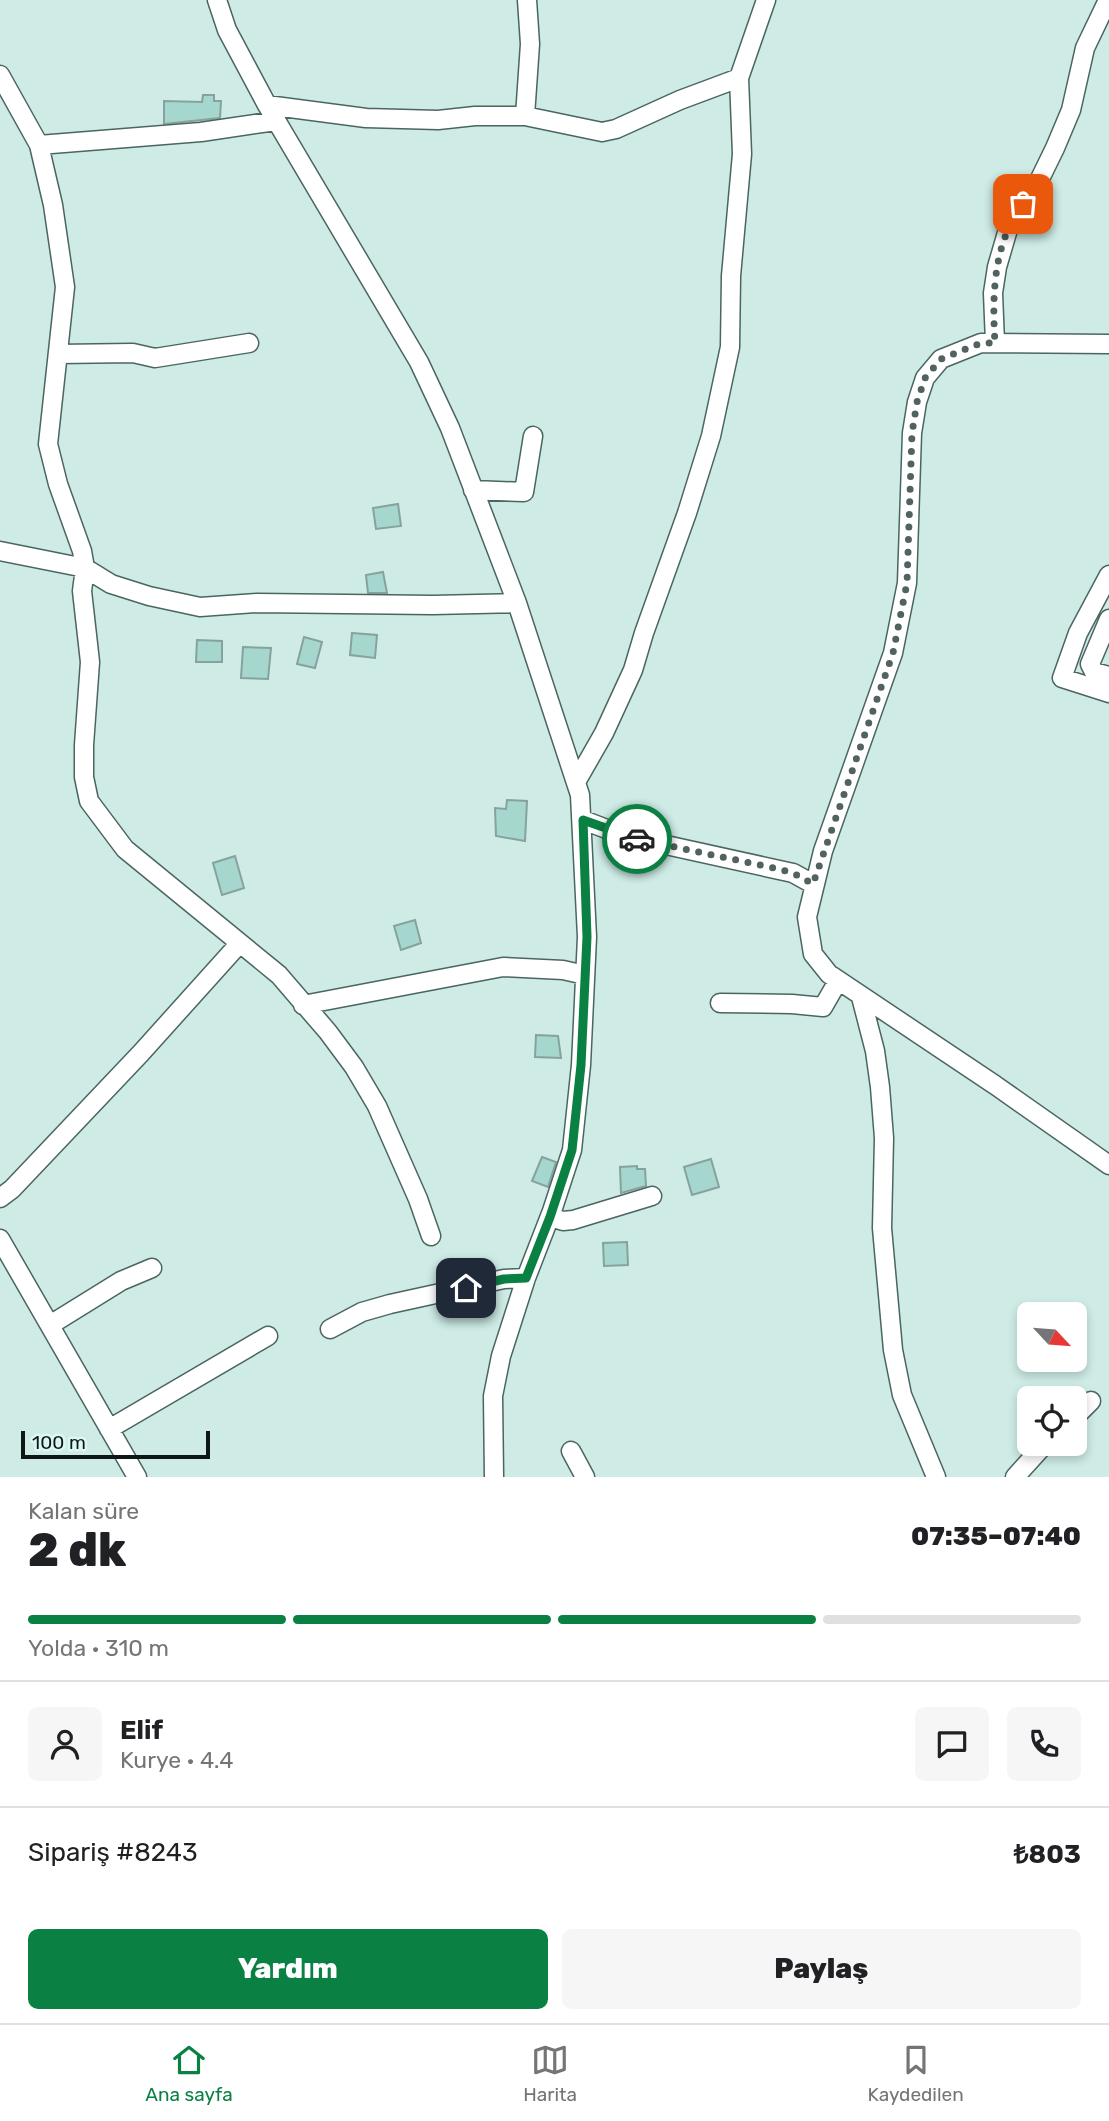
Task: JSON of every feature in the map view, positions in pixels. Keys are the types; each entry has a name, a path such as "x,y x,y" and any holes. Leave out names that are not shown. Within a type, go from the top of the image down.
{"street":[{"path":"217,0 227,30 267,105 419,362 450,428 517,603 580,796 587,937 581,1065 572,1150 501,1356 493,1396 494,1477"},
{"path":"525,116 530,44 527,0"},
{"path":"576,782 604,733 633,670 711,436 730,347 731,276 742,154 739,78 766,0"},
{"path":"995,343 993,293 997,267 1011,219 1035,189 1055,148 1071,110 1085,48 1108,0"},
{"path":"0,75 39,145 53,205 65,287 48,444 58,484 86,568 82,591 90,662 84,767 89,801 125,849 279,975 328,1032 354,1067 377,1106 418,1199 431,1236"},
{"path":"267,105 366,118 438,120 475,116 525,116 603,132 616,130 680,100 739,78"},
{"path":"39,145 201,132 276,121"},
{"path":"58,354 133,353 155,358 249,343"},
{"path":"1109,344 981,343 941,359 925,378 917,402 912,433 907,583 893,653 813,884 807,916 813,954 829,974 1109,1165"},
{"path":"473,490 524,492 533,436"},
{"path":"0,551 86,568 111,584 149,596 200,607 257,603 517,603"},
{"path":"1109,575 1078,634 1062,678 1109,693"},
{"path":"1109,619 1090,664 1094,672 1109,676"},
{"path":"583,820 625,836 793,873 813,884"},
{"path":"0,1198 12,1189 141,1053 239,944"},
{"path":"303,1005 503,967 563,970 584,975"},
{"path":"720,1003 823,1007 838,981"},
{"path":"861,997 880,1087 884,1138 883,1228 893,1350 902,1395 936,1477"},
{"path":"550,1217 563,1221 573,1220 652,1196"},
{"path":"0,1239 137,1477"},
{"path":"50,1325 121,1281 152,1268"},
{"path":"330,1329 362,1312 390,1304 504,1279 526,1278"},
{"path":"109,1429 268,1336"},
{"path":"1087,1405 1091,1401"},
{"path":"571,1451 584,1477"},
{"path":"1016,1477 1034,1456"}],"building":[{"path":"203,95 214,95 214,101 221,101 220,118 164,124 164,101 202,102"},
{"path":"398,504 401,526 376,529 373,508"},
{"path":"383,572 387,593 368,593 366,575"},
{"path":"352,633 377,635 375,658 350,655"},
{"path":"304,637 322,642 315,668 297,664"},
{"path":"197,640 222,641 222,662 196,662"},
{"path":"243,647 271,648 268,679 241,678"},
{"path":"507,800 527,801 525,841 496,836 495,808 506,809"},
{"path":"235,856 244,888 222,895 213,863"},
{"path":"415,920 421,943 401,950 394,926"},
{"path":"536,1035 558,1036 561,1058 535,1057"},
{"path":"542,1157 556,1162 548,1187 532,1181"},
{"path":"711,1159 719,1187 692,1195 684,1167"},
{"path":"637,1166 637,1169 645,1169 646,1186 621,1193 620,1167"},
{"path":"627,1242 628,1265 604,1266 603,1243"}],"way so far":[{"path":"637,839 774,868 793,873 813,884 893,653 907,583 912,433 917,402 925,378 941,359 981,343 995,343 993,293 997,267 1011,219 1023,204"}],"route":[{"path":"466,1288 504,1279 526,1278 572,1150 581,1065 587,937 583,820 637,839"}]}
